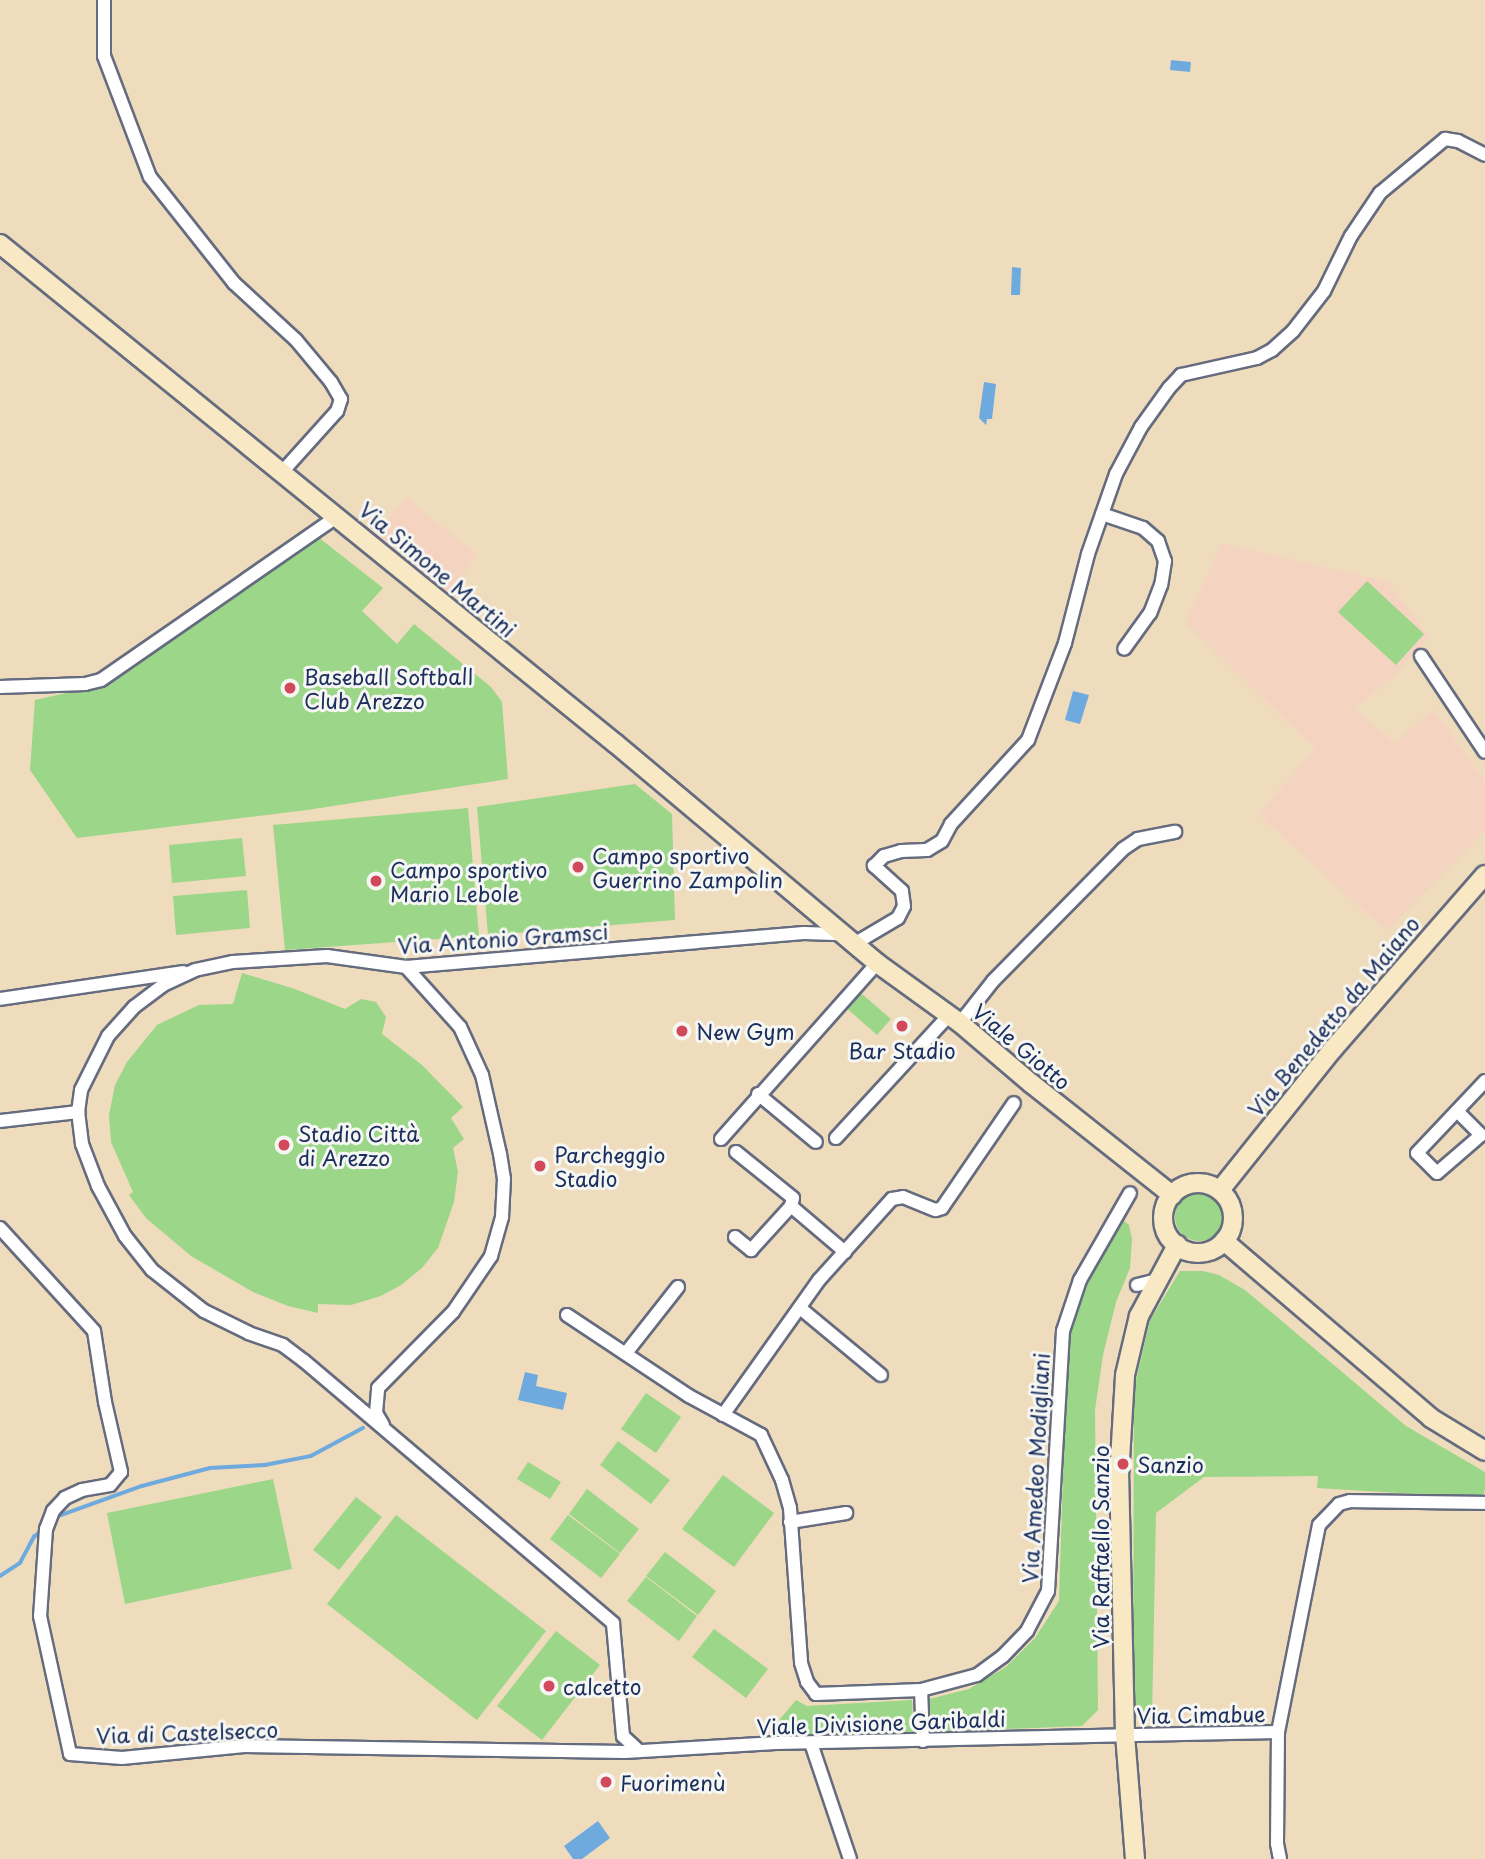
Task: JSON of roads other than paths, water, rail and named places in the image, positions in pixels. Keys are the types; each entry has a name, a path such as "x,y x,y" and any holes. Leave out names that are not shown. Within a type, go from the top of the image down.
{"street":[{"path":"104,0 104,56 150,177 234,283 296,340 331,382 341,399 337,411 282,472"},
{"path":"848,939 898,918 904,906 902,891 874,866 884,856 901,851 927,850 942,841 951,824 1028,740 1065,643 1116,474 1141,428 1181,375 1257,358 1293,331 1324,291 1351,236 1380,193 1445,139 1458,141 1485,155"},
{"name":"Via Simone Martini","path":"0,244 338,516 848,939"},
{"path":"1102,514 1143,528 1158,541 1165,561 1161,585 1150,613 1124,649"},
{"path":"0,687 85,684 101,680 338,516"},
{"path":"1421,656 1485,752"},
{"path":"836,1138 1123,849 1138,839 1175,832"},
{"name":"Via Benedetto da Maiano","path":"1220,1190 1333,1049 1485,875"},
{"name":"Via Antonio Gramsci","path":"78,1112 81,1090 108,1036 134,1007 163,985 195,970 233,962 327,956 406,967 804,933 848,939"},
{"name":"Viale Giotto","path":"848,939 954,1019 1042,1093 1172,1195"},
{"path":"720,1139 877,963"},
{"path":"389,1435 376,1413 378,1388 453,1312 491,1256 502,1217 504,1179 497,1128 482,1075 460,1027 406,967"},
{"path":"0,999 195,970"},
{"path":"1457,1111 1481,1135 1437,1173 1417,1153 1485,1081"},
{"path":"758,1094 816,1142"},
{"path":"723,1415 819,1280 892,1199 903,1197 936,1210 942,1208 1014,1103"},
{"path":"0,1121 78,1112 82,1144 98,1186 125,1236 152,1270 204,1311 249,1333 284,1345 613,1623 623,1736 639,1751"},
{"path":"735,1237 751,1250 791,1206 793,1198 736,1152"},
{"path":"1200,1183 1220,1190 1231,1206 1233,1216 1233,1226 1224,1241 1206,1252 1196,1252 1177,1245 1169,1237 1163,1215 1172,1195 1190,1184 1200,1183"},
{"name":"Via Amedeo Modigliani","path":"790,1522 801,1663 807,1682 816,1694 921,1690 977,1675 1003,1656 1027,1631 1048,1591 1063,1331 1080,1280 1130,1193"},
{"path":"791,1206 845,1252"},
{"name":"Via di Castelsecco","path":"0,1228 94,1331 105,1402 121,1472 110,1485 82,1490 65,1498 54,1511 46,1529 40,1616 70,1754 122,1758 244,1746 625,1752"},
{"path":"1224,1241 1431,1418 1485,1451"},
{"name":"Via Raffaello Sanzio","path":"1135,1859 1125,1734 1119,1477 1125,1375 1139,1316 1177,1245"},
{"path":"1137,1285 1157,1280"},
{"path":"626,1353 678,1287"},
{"path":"800,1308 881,1375"},
{"path":"567,1315 723,1415 761,1435 782,1480 790,1522 846,1513"},
{"path":"1278,1859 1278,1732 1320,1525 1328,1513 1339,1504 1350,1501 1485,1503"},
{"path":"921,1690 923,1741"},
{"name":"Via Cimabue","path":"1125,1734 1278,1732"},
{"name":"Viale Divisione Garibaldi","path":"625,1752 1125,1734"},
{"path":"602,1752 615,1746 623,1736"},
{"path":"811,1744 850,1859"}],"water":[{"path":"1171,60 1191,62 1190,72 1170,70"},
{"path":"1012,267 1021,268 1020,295 1011,295"},
{"path":"984,382 996,384 992,419 987,419 986,425 979,418"},
{"path":"1073,691 1089,695 1080,724 1065,720"},
{"path":"525,1372 538,1375 536,1386 567,1393 563,1410 518,1400"},
{"path":"598,1821 610,1838 582,1859 573,1859 564,1846"}],"waterway":[{"path":"56,1517 142,1486 210,1468 265,1465 311,1456 363,1428"},
{"path":"0,1576 20,1563 34,1537 42,1530"}],"place":[{"name":"Baseball Softball Club Arezzo","path":"290,688"},
{"name":"Campo sportivo Guerrino Zampolin","path":"578,867"},
{"name":"Campo sportivo Mario Lebole","path":"376,881"},
{"name":"Bar Stadio","path":"902,1026"},
{"name":"New Gym","path":"682,1031"},
{"name":"Stadio Città di Arezzo","path":"284,1145"},
{"name":"Parcheggio Stadio","path":"540,1166"},
{"name":"Sanzio","path":"1123,1464"},
{"name":"calcetto","path":"549,1686"},
{"name":"Fuorimenù","path":"606,1782"}]}
